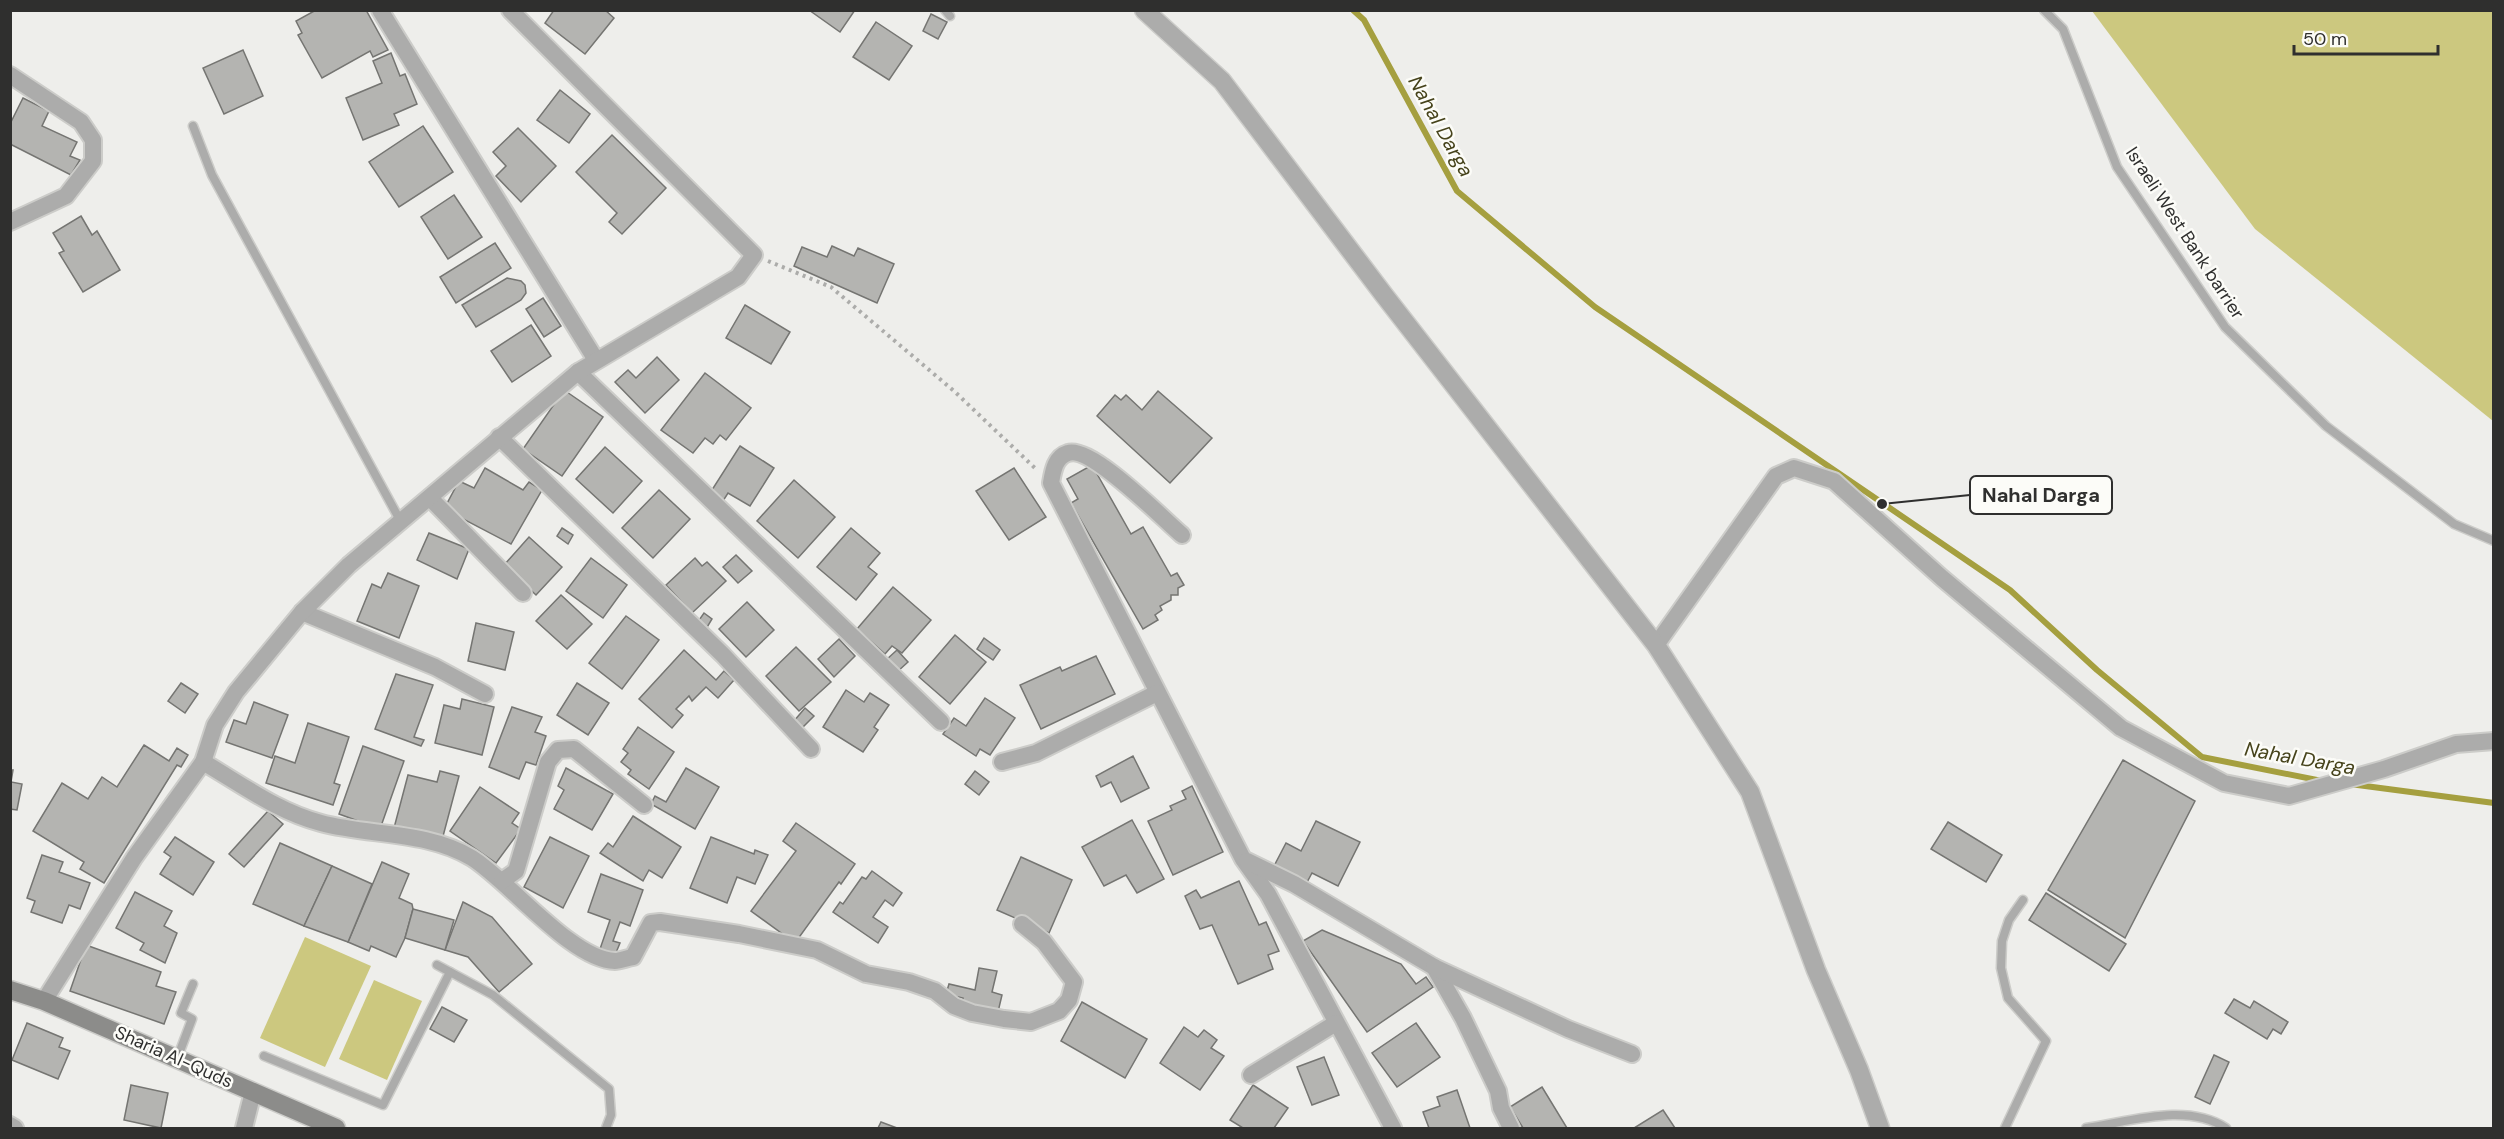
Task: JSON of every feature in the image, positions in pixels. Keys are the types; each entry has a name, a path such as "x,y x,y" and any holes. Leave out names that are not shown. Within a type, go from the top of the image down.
{"main road":[{"name":"Sharia Al-Quds","path":"10,990 44,1001 336,1128"}],"street":[{"path":"380,10 596,360"},
{"path":"44,1001 134,858 203,762 215,725 236,692 302,612 350,565 578,372 738,277 754,255 510,10"},
{"path":"1144,10 1222,81 1384,295 1656,645 1750,792 1816,970 1881,1128"},
{"path":"10,75 81,122 93,140 93,161 66,196 10,222"},
{"path":"578,372 941,722"},
{"path":"499,437 723,655 811,749"},
{"path":"1182,535 1101,464 1085,454 1070,452 1060,457 1053,468 1051,483 1157,693 1243,859 1268,894 1393,1128"},
{"path":"1656,645 1776,476 1794,468 1834,481 1942,578 2121,728 2224,783 2289,796 2384,769 2456,744 2493,741"},
{"path":"430,498 523,593"},
{"path":"302,612 435,667 485,693"},
{"path":"1002,762 1036,753 1157,693"},
{"path":"502,881 516,871 548,762 558,750 574,749 644,805"},
{"path":"203,762 277,806 300,816 342,827 440,844 471,858 502,881 579,948 596,957 616,961 633,957 651,923 660,922 739,934 817,950 866,974 909,982 935,992 954,1006 972,1013 1031,1022 1059,1011 1069,1000 1074,982 1044,942 1023,924"},
{"path":"1243,859 1294,884 1434,967 1568,1029 1632,1054"},
{"path":"1434,967 1464,1018 1498,1091 1501,1108 1511,1128"},
{"path":"1251,1075 1336,1023"},
{"path":"244,1128 253,1092"},
{"path":"10,1125 15,1128"}],"lane":[{"name":"Israeli West Bank barrier","path":"2044,10 2063,29 2118,167 2225,327 2326,426 2454,524 2493,541"},
{"path":"193,126 212,175 401,522"},
{"path":"2005,1128 2046,1041 2008,998 2001,968 2002,941 2009,920 2023,900"},
{"path":"437,965 493,995 609,1089 611,1115 606,1128"},
{"path":"264,1056 383,1106 450,972"},
{"path":"177,1059 192,1019 181,1013 193,984"},
{"path":"2086,1128 2177,1115 2197,1116 2226,1128"}],"path":[{"path":"754,255 831,287 954,391 976,415 1051,483"}],"shaded area":[{"path":"2092,11 2493,11 2493,421 2255,229"},
{"path":"305,937 371,966 325,1067 260,1038"},
{"path":"374,980 422,1001 387,1080 339,1059"}],"building":[{"path":"316,10 366,10 388,50 373,57 370,51 322,78 298,35 302,33 296,21"},
{"path":"554,10 605,10 614,18 585,54 545,23"},
{"path":"809,10 855,10 840,32"},
{"path":"931,14 947,22 938,39 923,31"},
{"path":"876,22 912,46 889,80 853,57"},
{"path":"243,50 263,96 224,114 203,68"},
{"path":"391,53 400,76 405,74 417,104 394,114 399,125 363,140 346,98 382,83 373,61"},
{"path":"560,90 590,114 569,143 537,120"},
{"path":"23,98 49,111 42,126 77,142 70,156 80,160 71,175 10,144 10,124"},
{"path":"423,126 453,172 399,207 369,162"},
{"path":"518,128 556,166 521,202 496,176 506,166 493,152"},
{"path":"612,135 666,188 622,234 609,222 617,213 576,172"},
{"path":"454,195 482,237 448,259 421,217"},
{"path":"81,216 92,235 97,231 120,270 83,292 59,253 64,251 53,233"},
{"path":"495,243 511,268 456,303 440,277"},
{"path":"832,246 854,256 858,248 894,264 877,303 794,266 802,247 827,257"},
{"path":"507,278 521,281 525,285 526,293 521,300 476,327 462,305"},
{"path":"543,298 561,326 544,337 526,309"},
{"path":"745,305 790,332 771,364 726,338"},
{"path":"531,325 551,356 512,382 491,351"},
{"path":"657,357 679,380 645,413 615,382 628,370 636,378"},
{"path":"705,373 751,408 726,440 720,435 713,444 705,438 693,453 661,430"},
{"path":"564,390 603,417 562,476 523,449"},
{"path":"1158,391 1212,438 1170,483 1097,416 1115,395 1121,400 1126,395 1142,410"},
{"path":"740,446 774,468 750,506 728,493 723,501 710,493"},
{"path":"605,447 642,481 613,513 576,479"},
{"path":"1092,465 1131,534 1143,527 1171,576 1177,573 1184,585 1178,588 1178,595 1171,595 1171,600 1160,606 1162,610 1155,615 1158,620 1143,629 1071,503 1078,499 1067,479"},
{"path":"485,468 523,490 529,482 542,490 511,544 444,509 459,481 474,488"},
{"path":"1014,468 1046,517 1009,540 976,491"},
{"path":"794,480 835,517 798,558 757,521"},
{"path":"659,490 690,519 653,558 622,528"},
{"path":"562,528 573,535 568,544 557,536"},
{"path":"851,528 880,553 868,567 877,574 856,600 817,567"},
{"path":"429,533 469,549 457,579 417,560"},
{"path":"529,537 562,567 536,595 504,565"},
{"path":"736,555 752,571 738,583 723,567"},
{"path":"591,558 627,585 603,618 566,591"},
{"path":"695,558 702,566 707,562 726,581 692,613 666,585"},
{"path":"388,573 419,586 399,638 357,621 372,584 381,588"},
{"path":"893,587 931,620 902,653 892,646 885,654 857,629"},
{"path":"561,595 592,624 567,649 536,621"},
{"path":"747,602 774,630 746,657 719,629"},
{"path":"704,613 712,619 706,629 697,623"},
{"path":"626,616 659,640 622,689 589,663"},
{"path":"476,623 514,632 505,670 468,661"},
{"path":"955,635 986,662 950,704 919,677"},
{"path":"984,638 1000,650 993,660 977,649"},
{"path":"839,639 855,656 834,677 818,659"},
{"path":"796,647 831,682 799,711 766,676"},
{"path":"684,650 716,680 724,671 734,680 718,698 706,687 692,701 689,696 676,709 683,715 672,728 639,699"},
{"path":"897,650 908,662 897,672 886,660"},
{"path":"1096,656 1115,694 1041,729 1020,685 1060,667 1062,671"},
{"path":"396,674 433,685 414,737 424,740 421,746 375,729"},
{"path":"181,683 198,694 185,713 168,701"},
{"path":"577,683 609,703 588,735 557,715"},
{"path":"846,690 864,702 870,693 889,705 874,727 878,730 863,752 823,727"},
{"path":"985,698 1015,718 990,755 980,749 976,756 943,734 954,718 966,726"},
{"path":"462,699 494,707 482,755 435,743 444,705 460,709"},
{"path":"254,702 288,715 272,758 226,742 234,720 246,724"},
{"path":"512,707 542,717 535,732 546,736 536,765 526,762 519,779 489,767"},
{"path":"805,708 814,716 802,728 794,721"},
{"path":"308,723 349,737 334,783 340,785 333,805 266,783 275,756 295,763"},
{"path":"638,727 674,752 649,789 628,774 631,770 621,762 628,753 623,749"},
{"path":"144,745 169,761 177,748 188,755 181,767 177,765 104,883 80,869 84,862 33,831 62,783 88,799 102,777 117,787"},
{"path":"363,746 404,761 380,829 339,814"},
{"path":"1133,756 1149,788 1121,802 1111,782 1101,787 1096,776"},
{"path":"2123,760 2195,801 2125,938 2048,890"},
{"path":"566,768 613,794 592,830 554,809 564,790 558,786"},
{"path":"686,768 719,787 695,829 651,804 655,796 666,802"},
{"path":"10,770 13,770 11,782 22,784 17,810 10,809"},
{"path":"440,771 459,776 442,840 394,828 408,775 437,782"},
{"path":"975,771 989,782 979,795 965,784"},
{"path":"1192,786 1223,852 1173,875 1148,821 1172,810 1170,806 1186,799 1182,791"},
{"path":"480,787 519,813 512,823 521,829 496,863 450,831"},
{"path":"268,811 283,824 244,867 229,854"},
{"path":"633,816 681,847 662,878 649,870 643,881 600,853 608,843 613,847"},
{"path":"1132,820 1164,879 1137,893 1126,875 1104,886 1082,847"},
{"path":"1316,821 1360,842 1338,886 1312,873 1305,886 1273,868 1286,843 1301,851"},
{"path":"1948,822 2002,855 1986,882 1931,849"},
{"path":"796,823 855,864 841,884 839,882 795,943 751,911 796,851 783,841"},
{"path":"175,837 214,862 193,895 160,874 171,857 164,852"},
{"path":"550,837 589,856 563,908 524,887"},
{"path":"711,837 754,854 755,850 768,855 755,884 737,877 727,903 690,888"},
{"path":"280,843 332,866 304,926 253,904"},
{"path":"42,855 63,862 59,872 90,883 80,909 69,905 62,923 31,912 35,901 27,898"},
{"path":"1021,857 1072,880 1049,933 997,910"},
{"path":"382,862 409,874 399,898 412,904 413,909 405,938 396,957 371,946 369,951 348,942"},
{"path":"332,866 372,884 348,942 304,926"},
{"path":"872,871 902,893 893,906 885,900 873,917 888,927 878,943 833,912 840,902 843,904 862,877 866,879"},
{"path":"601,874 643,890 630,926 620,922 613,941 620,943 615,955 600,949 610,920 588,912"},
{"path":"1239,881 1259,925 1266,922 1279,951 1268,955 1273,969 1238,984 1212,925 1200,929 1185,896 1196,890 1201,898"},
{"path":"135,892 172,911 164,926 177,933 165,963 140,950 144,943 116,928"},
{"path":"2046,893 2126,944 2109,971 2029,920"},
{"path":"463,902 492,917 532,964 499,992 468,957 445,950"},
{"path":"413,909 454,920 445,950 405,938"},
{"path":"1322,930 1401,964 1416,984 1426,977 1433,987 1367,1032 1303,941"},
{"path":"86,945 161,972 156,986 176,992 164,1024 70,991"},
{"path":"979,968 997,971 992,992 1002,995 998,1012 962,1005 963,998 946,994 949,984 975,990"},
{"path":"2234,999 2250,1008 2254,1001 2288,1022 2281,1034 2273,1029 2267,1039 2225,1013"},
{"path":"1082,1002 1147,1039 1125,1078 1061,1041"},
{"path":"442,1007 467,1020 454,1042 430,1029"},
{"path":"27,1023 63,1038 59,1047 70,1051 58,1079 12,1060"},
{"path":"1416,1023 1440,1057 1397,1087 1372,1053"},
{"path":"1184,1027 1198,1037 1204,1030 1217,1040 1211,1048 1224,1056 1200,1090 1160,1063"},
{"path":"2214,1055 2229,1062 2210,1104 2195,1097"},
{"path":"1324,1057 1339,1095 1312,1105 1297,1067"},
{"path":"131,1085 168,1093 161,1128 124,1120"},
{"path":"1253,1085 1288,1108 1274,1128 1243,1128 1230,1120"},
{"path":"1542,1087 1567,1128 1523,1128 1510,1107"},
{"path":"1457,1090 1470,1128 1429,1128 1423,1112 1440,1106 1437,1097"},
{"path":"1663,1110 1675,1128 1634,1128"},
{"path":"881,1122 897,1128 878,1128"}],"waterway":[{"name":"Nahal Darga","path":"1353,10 1364,20 1457,191 1595,307 2010,590 2097,670 2202,757 2322,781"},
{"name":"Nahal Darga","path":"2350,784 2494,803"}],"place":[{"name":"Nahal Darga","path":"1882,504"}]}
